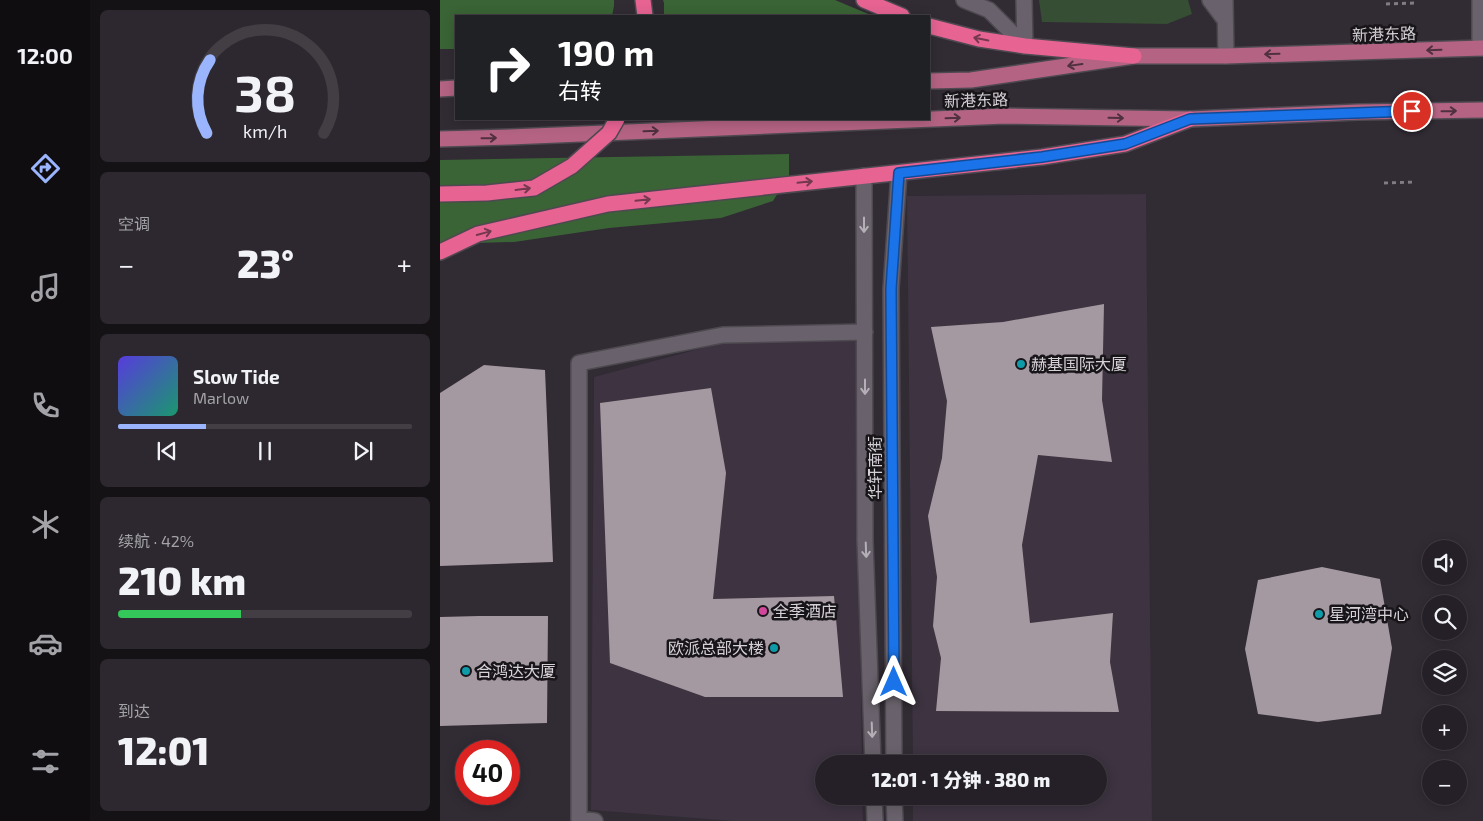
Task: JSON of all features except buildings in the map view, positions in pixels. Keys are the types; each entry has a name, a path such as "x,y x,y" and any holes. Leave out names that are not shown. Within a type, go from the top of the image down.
{"highway":[{"path":"644,0 645,15"},
{"path":"864,0 900,15"},
{"path":"930,26 979,39 1025,46 1134,56"},
{"path":"440,252 478,234 608,204 1042,157 1125,144 1190,119"},
{"path":"440,194 487,193 534,188 572,166 608,133 616,120"}],"main road":[{"name":"新港东路","path":"930,81 971,80 1134,56 1226,56 1482,48"},
{"path":"440,89 455,88"},
{"name":"新港东路","path":"930,119 1005,116 1190,119 1358,112 1483,110"},
{"name":"新港东路","path":"440,139 911,120"}],"street":[{"path":"964,0 985,5 1025,46"},
{"path":"1024,0 1025,46"},
{"path":"1210,0 1225,20"},
{"path":"1225,0 1226,56"},
{"path":"1480,0 1482,48"},
{"name":"华轩南街","path":"894,755 891,289 899,173"},
{"name":"华轩南街","path":"864,176 866,541 873,755"},
{"path":"595,821 579,819 579,363 723,335 865,332"},
{"path":"874,805 875,821"},
{"path":"894,805 894,821"}],"path":[{"path":"1386,4 1416,3"},
{"path":"1384,183 1416,182"}],"shaded area":[{"path":"1146,194 1152,821 913,821 913,805 1107,805 1107,755 913,755 907,196"},
{"path":"856,337 862,755 815,755 815,805 862,805 863,821 733,821 591,810 594,377 725,342"}],"green space":[{"path":"440,0 614,0 612,15 455,15 455,49 440,49"},
{"path":"663,0 835,0 871,15 664,15"},
{"path":"1039,0 1188,0 1192,14 1167,24 1042,22"},
{"path":"789,154 789,175 773,201 721,218 609,228 514,242 440,244 440,160"}],"place":[{"name":"赫基国际大厦","path":"1021,364"},
{"name":"全季酒店","path":"763,611"},
{"name":"星河湾中心","path":"1319,614"},
{"name":"欧派总部大楼","path":"774,648"},
{"name":"合鸿达大厦","path":"466,671"}],"route":[{"path":"894,682 891,289 899,173 1042,157 1125,144 1190,119 1412,111"}]}
